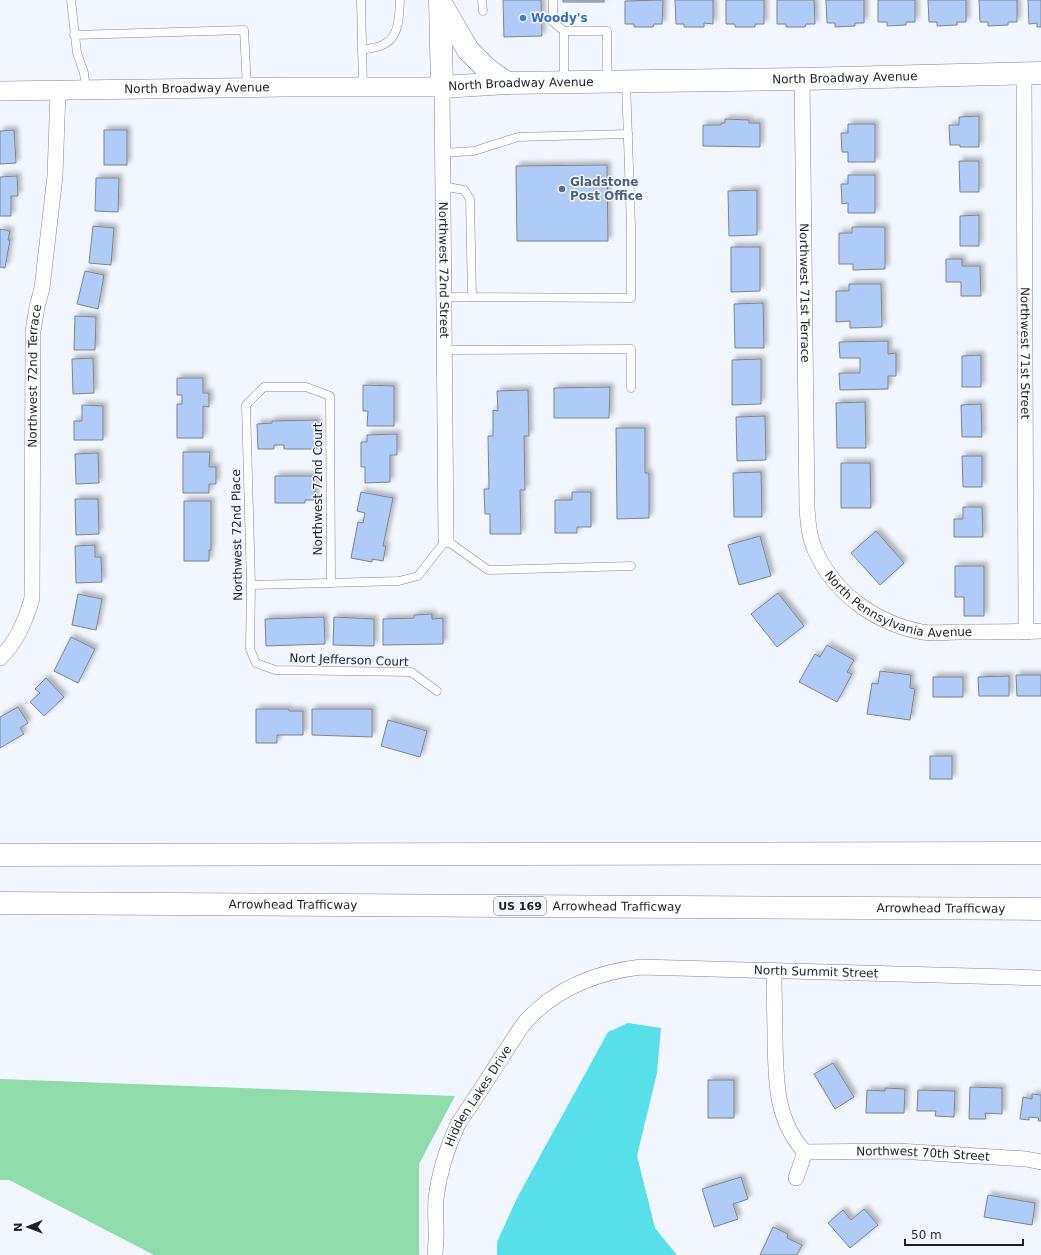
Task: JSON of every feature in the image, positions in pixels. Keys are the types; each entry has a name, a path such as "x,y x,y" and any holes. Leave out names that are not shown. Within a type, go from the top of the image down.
{"main road":[{"path":"440,0 468,50 487,68 507,83"},
{"name":"Northwest 72nd Street","path":"440,0 442,87"},
{"name":"North Broadway Avenue","path":"442,87 507,83 802,79 1033,73"},
{"path":"0,855 1041,853"},
{"name":"Arrowhead Trafficway","path":"0,903 1041,909"}],"street":[{"name":"Northwest 71st Street","path":"1026,632 1033,73"},
{"name":"Northwest 71st Terrace","path":"802,79 807,508"},
{"name":"North Broadway Avenue","path":"0,91 442,87"},
{"name":"Northwest 72nd Street","path":"442,87 446,540"},
{"name":"Northwest 72nd Terrace","path":"2,656 21,630 27,618 32,598 34,331 37,307 42,288 55,176 58,91"},
{"name":"North Pennsylvania Avenue","path":"807,508 814,549 830,577 849,598 875,615 896,625 923,632 1041,631"},
{"name":"North Summit Street","path":"592,977 617,970 641,967 1041,978"},
{"path":"774,971 776,1085 785,1121 796,1142 805,1152 796,1178"},
{"name":"Hidden Lakes Drive","path":"435,1255 436,1200 439,1180 443,1160 458,1124 526,1021 552,998 592,977"},
{"name":"Northwest 70th Street","path":"805,1152 898,1151 1026,1159 1041,1162"}],"lane":[{"path":"70,0 77,53 84,73 86,91"},
{"path":"361,0 363,87"},
{"path":"362,50 386,43 392,38 398,26 400,0"},
{"path":"482,0 483,11"},
{"path":"443,298 632,298 628,134 607,31 564,31 553,22 553,0"},
{"path":"74,35 244,30 247,88"},
{"path":"564,31 564,82"},
{"path":"442,153 474,151 518,136 628,134"},
{"path":"442,186 464,190 470,198 472,297"},
{"path":"444,350 631,349 632,388"},
{"name":"Northwest 72nd Place","path":"256,663 250,649 251,585 246,405 264,387 306,387 330,396"},
{"name":"Northwest 72nd Court","path":"330,396 331,583"},
{"path":"251,585 399,581 418,576 446,540 488,570 631,566"},
{"name":"Nort Jefferson Court","path":"256,663 275,670 411,672 437,691"}],"green space":[{"path":"0,1079 455,1096 419,1164 419,1255 154,1255 9,1180 0,1180"}],"water":[{"path":"628,1023 661,1028 657,1073 637,1156 655,1228 677,1255 497,1255 497,1242 517,1198 608,1032"}],"building":[{"name":"Woody's","path":"503,0 541,0 542,36 504,37"},
{"path":"563,0 604,0 604,2 563,2"},
{"path":"663,0 662,24 654,24 653,27 634,27 634,24 625,24 625,1"},
{"path":"675,0 713,0 713,24 704,23 704,27 684,27 684,24 676,24"},
{"path":"726,0 764,0 764,24 755,24 755,27 735,27 735,24 726,24"},
{"path":"777,0 814,0 815,24 806,24 805,27 786,27 786,24 777,24"},
{"path":"826,0 864,0 864,23 855,23 855,26 835,27 835,23 827,23"},
{"path":"878,0 915,0 915,22 906,22 906,25 887,26 887,22 878,22"},
{"path":"928,0 966,0 966,22 957,22 957,25 937,26 937,22 929,22"},
{"path":"979,0 1017,0 1017,22 1008,22 1008,25 988,26 988,22 980,22"},
{"path":"1028,0 1041,0 1041,27 1037,27 1037,23 1029,24"},
{"path":"979,116 979,147 960,147 960,145 950,145 949,125 959,125 959,117"},
{"path":"725,119 749,120 749,123 760,123 760,147 703,146 703,125 721,125 721,123 725,123"},
{"path":"848,124 875,124 875,162 848,162 848,152 842,152 841,133 848,133"},
{"path":"14,130 16,163 0,164 0,131"},
{"path":"104,130 127,130 127,165 104,165"},
{"path":"959,161 979,161 979,192 960,192"},
{"path":"607,165 608,241 517,241 516,166"},
{"path":"848,175 875,175 875,213 848,213 848,203 842,204 841,184 848,184"},
{"path":"17,176 18,196 11,196 11,216 0,216 0,177"},
{"path":"96,178 119,178 118,212 95,211"},
{"path":"757,190 757,235 729,236 728,191"},
{"path":"979,215 979,246 960,246 960,216"},
{"path":"93,226 114,228 111,265 89,263"},
{"path":"852,227 885,227 885,269 853,270 853,264 839,264 839,233 852,233"},
{"path":"0,229 10,231 8,240 10,240 5,268 0,267"},
{"path":"731,247 760,247 760,291 731,292"},
{"path":"946,259 962,259 962,266 980,266 981,296 961,296 961,282 946,282"},
{"path":"85,271 104,275 98,309 77,304"},
{"path":"849,284 881,284 882,327 850,328 850,321 836,322 836,291 849,291"},
{"path":"763,303 764,348 735,348 734,304"},
{"path":"75,316 96,317 95,350 74,350"},
{"path":"888,341 888,354 896,353 896,376 888,376 888,389 840,390 839,373 860,373 860,358 840,358 839,342"},
{"path":"981,355 981,387 962,387 962,356"},
{"path":"93,358 94,393 73,394 72,359"},
{"path":"761,359 761,404 732,405 732,360"},
{"path":"177,378 203,378 203,393 209,393 209,407 203,406 203,438 177,438 177,404 182,404 182,395 177,395"},
{"path":"363,385 394,386 394,426 367,426 368,411 363,411"},
{"path":"610,387 609,418 554,418 554,388"},
{"path":"528,390 529,436 524,436 525,490 520,490 521,534 490,534 490,514 485,514 484,489 489,489 488,436 493,436 493,410 498,411 497,391"},
{"path":"865,402 866,448 837,448 836,403"},
{"path":"981,404 982,437 962,437 961,405"},
{"path":"82,405 103,406 103,440 74,440 74,421 82,421"},
{"path":"765,416 766,460 737,461 736,417"},
{"path":"317,420 317,449 284,449 284,445 274,445 274,449 258,449 257,424 272,423 272,421"},
{"path":"616,428 645,428 645,473 649,473 649,518 617,519"},
{"path":"397,434 397,455 390,455 390,482 365,483 365,467 361,467 361,442 367,442 367,435"},
{"path":"183,452 210,452 209,467 216,467 216,484 209,484 209,493 183,493"},
{"path":"98,453 99,483 76,484 75,454"},
{"path":"962,456 982,456 982,487 963,487"},
{"path":"841,463 870,463 871,508 841,508"},
{"path":"761,472 762,517 734,517 733,473"},
{"path":"275,476 315,476 315,500 305,500 305,503 275,503"},
{"path":"361,492 393,498 383,546 386,546 383,561 372,559 372,562 351,558 358,522 363,523 365,513 357,511"},
{"path":"572,492 591,492 591,527 577,527 577,533 555,533 555,500 572,500"},
{"path":"75,499 98,499 99,534 76,535"},
{"path":"184,501 211,501 211,550 209,550 209,561 184,561"},
{"path":"963,507 982,507 983,537 954,537 954,519 963,519"},
{"path":"876,531 904,563 880,585 851,553"},
{"path":"760,536 771,576 739,585 728,545"},
{"path":"95,545 95,557 101,557 102,582 76,583 75,546"},
{"path":"955,566 984,566 984,616 964,616 964,597 955,597"},
{"path":"778,593 804,626 777,647 751,614"},
{"path":"78,594 102,599 96,630 72,625"},
{"path":"432,614 432,619 443,618 443,644 383,645 383,619 414,618 414,615"},
{"path":"324,617 325,644 266,646 265,619"},
{"path":"334,617 374,619 374,646 333,645"},
{"path":"71,637 95,649 78,683 54,671"},
{"path":"827,645 854,660 847,672 852,674 837,702 799,682 815,654 820,657"},
{"path":"880,671 911,675 910,688 915,689 910,720 867,714 872,683 878,684"},
{"path":"1016,675 1041,675 1041,696 1017,696"},
{"path":"1009,676 1009,696 979,696 978,677"},
{"path":"933,677 963,677 963,697 933,697"},
{"path":"46,678 64,697 44,716 30,702 40,693 35,689"},
{"path":"18,707 28,723 20,728 24,734 0,748 0,717"},
{"path":"256,709 289,709 289,711 303,711 303,735 277,735 277,743 256,743"},
{"path":"312,709 372,709 372,737 312,735"},
{"path":"388,720 427,731 420,757 381,746"},
{"path":"930,756 952,756 952,779 930,779"},
{"path":"833,1063 854,1097 835,1109 814,1074"},
{"path":"708,1080 734,1080 734,1118 708,1118"},
{"path":"970,1087 1002,1088 1002,1114 985,1113 986,1119 969,1119"},
{"path":"885,1088 905,1089 904,1113 866,1113 867,1090 885,1091"},
{"path":"918,1090 955,1091 954,1117 935,1116 936,1111 917,1111"},
{"path":"1032,1094 1041,1095 1041,1121 1038,1121 1039,1118 1029,1117 1029,1120 1020,1119 1023,1097 1032,1099"},
{"path":"741,1177 748,1199 733,1204 738,1219 714,1227 702,1189"},
{"path":"988,1195 1035,1203 1032,1225 984,1217"},
{"path":"864,1209 878,1225 850,1248 828,1223 843,1210 851,1220"},
{"path":"773,1227 788,1234 787,1238 802,1245 797,1255 760,1255"}],"place":[{"name":"Woody's","path":"523,18"},
{"name":"Gladstone Post Office","path":"562,189"}]}
